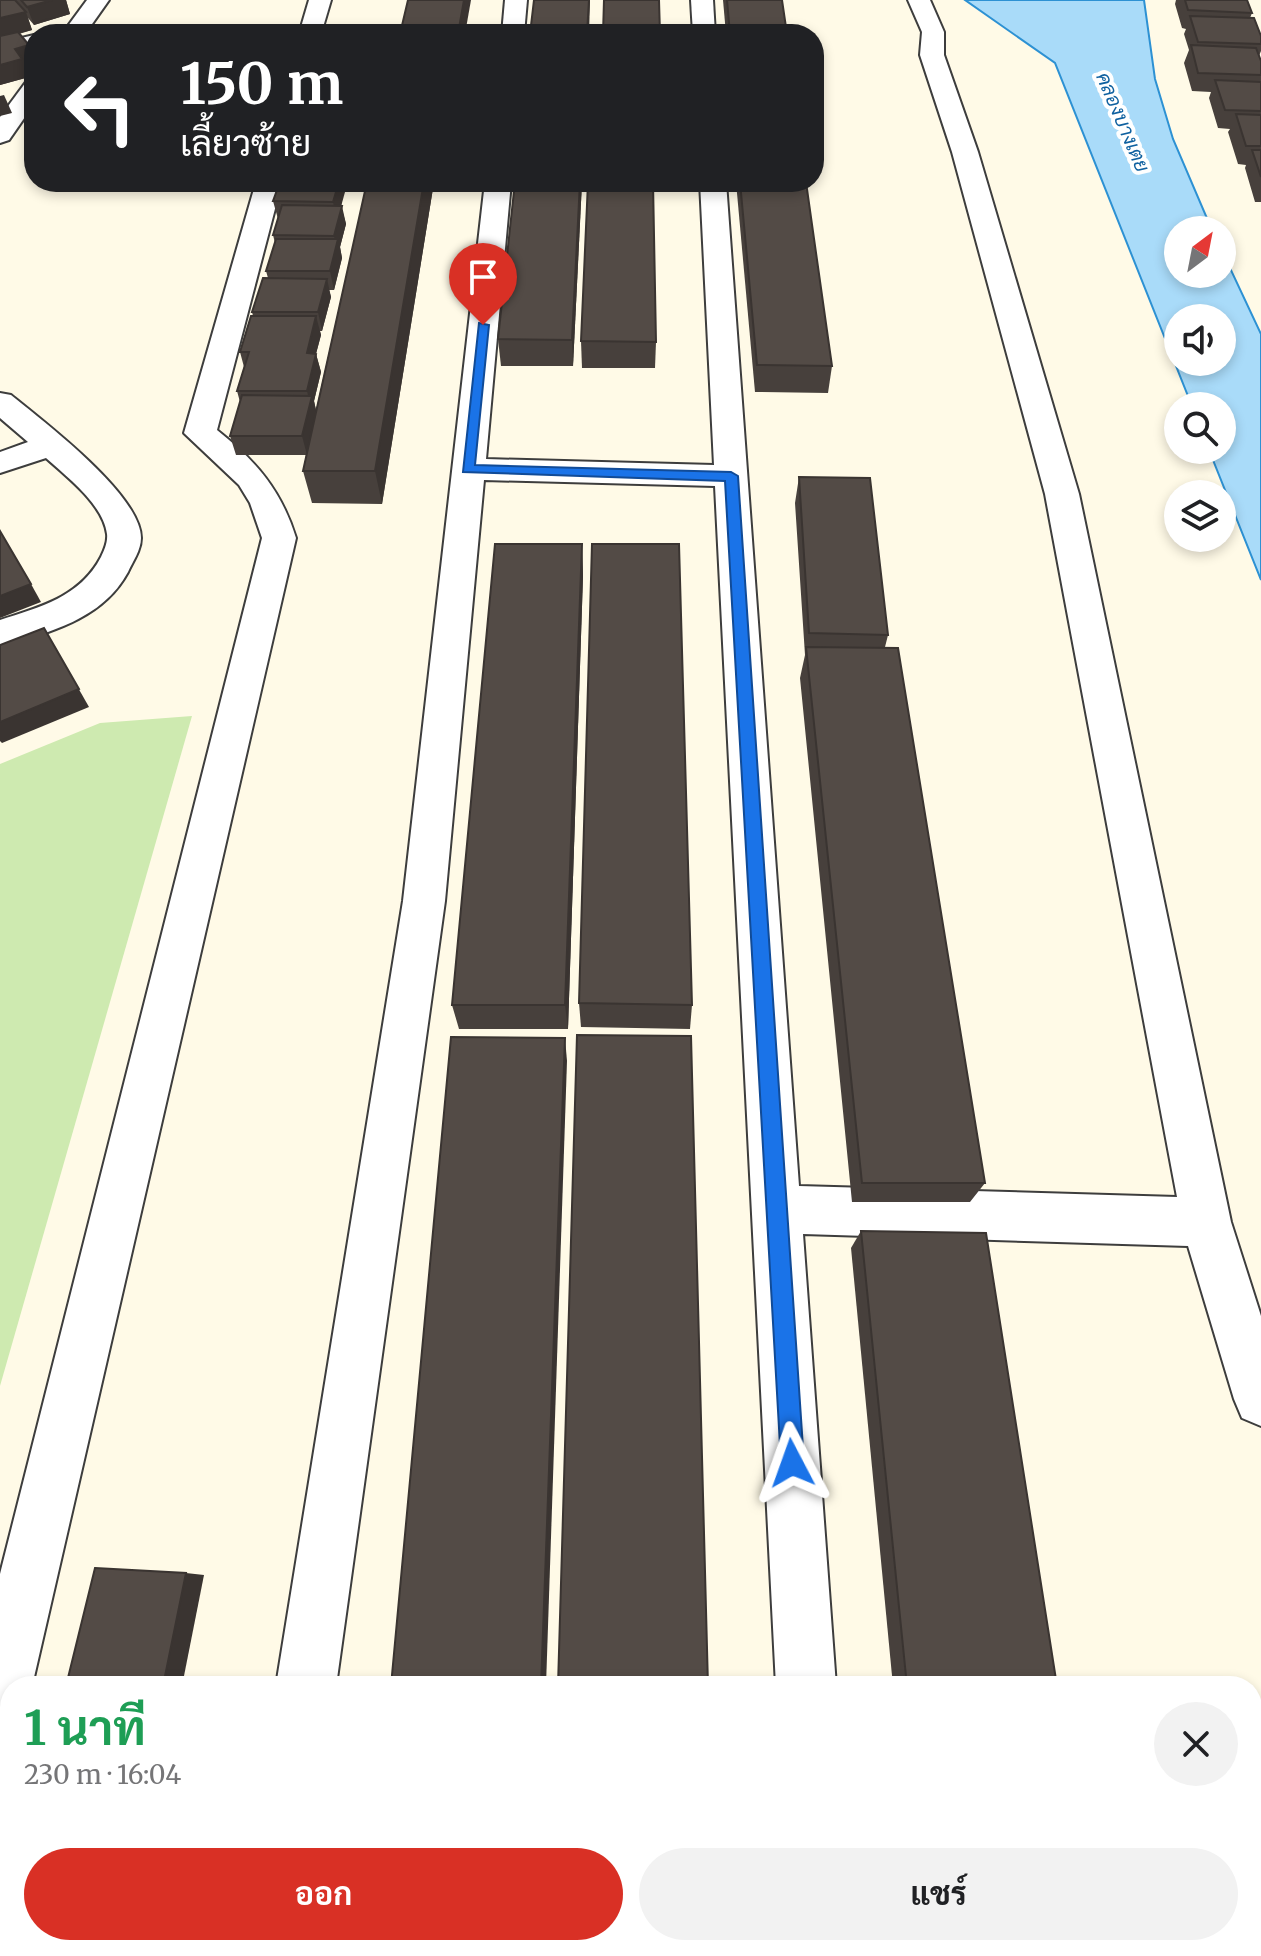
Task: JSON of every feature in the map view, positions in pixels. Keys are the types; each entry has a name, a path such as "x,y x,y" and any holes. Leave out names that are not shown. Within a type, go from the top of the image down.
{"street":[{"path":"80,24 98,0"},
{"path":"313,24 320,0"},
{"path":"514,24 516,0"},
{"path":"702,0 703,24"},
{"path":"919,0 933,32 932,55 965,152 1062,494 1206,1222 1261,1399"},
{"path":"0,50 24,44"},
{"path":"2,130 24,100"},
{"path":"2,1676 9,1618 279,538 271,506 259,486 200,433 266,192"},
{"path":"308,1676 424,901 497,192"},
{"path":"714,192 805,1676"},
{"path":"0,402 52,445 111,505 124,534 121,553 102,587 87,599 0,634"},
{"path":"0,463 52,445"},
{"path":"468,469 731,476"},
{"path":"776,1209 1206,1222"}],"green space":[{"path":"192,716 0,1386 0,764 100,723"}],"water":[{"name":"คลองบางเตย","path":"965,0 1144,0 1155,79 1173,139 1206,216 1164,216 1164,288 1236,288 1236,281 1261,334 1261,580 1236,518 1236,480 1221,480 1215,464 1236,464 1236,392 1186,392 1180,376 1236,376 1236,304 1164,304 1164,336 1055,63"}],"building":[{"path":"0,0 15,0 26,12 0,18"},
{"path":"21,0 52,0 27,7"},
{"path":"408,0 464,0 460,24 402,24"},
{"path":"534,0 589,0 588,24 531,24"},
{"path":"604,0 659,0 660,24 603,24"},
{"path":"727,0 782,0 786,24 729,24"},
{"path":"1185,0 1247,0 1252,13 1188,10"},
{"path":"1190,16 1254,18 1261,44 1198,42"},
{"path":"18,32 24,39 24,46 15,49 22,59 0,65 0,36"},
{"path":"1191,45 1256,48 1261,61 1261,75 1198,73"},
{"path":"1215,80 1261,82 1261,111 1225,110"},
{"path":"1236,114 1261,115 1261,146 1246,146"},
{"path":"1252,150 1261,150 1261,177"},
{"path":"276,192 336,192 333,202 273,201"},
{"path":"365,192 422,192 375,471 303,471"},
{"path":"514,192 579,192 572,340 498,339"},
{"path":"588,192 653,192 656,342 581,341"},
{"path":"741,192 807,192 832,366 757,365"},
{"path":"282,205 342,206 334,236 273,235"},
{"path":"276,239 338,239 330,271 266,271"},
{"path":"263,278 327,279 318,312 252,312"},
{"path":"251,316 316,316 307,353 316,354 307,391 237,391 249,352 240,352"},
{"path":"242,395 312,396 302,436 230,436"},
{"path":"799,477 870,478 888,635 809,633"},
{"path":"0,531 31,584 0,596"},
{"path":"495,544 582,544 565,1005 452,1005"},
{"path":"592,544 679,544 692,1005 579,1003"},
{"path":"44,628 79,689 0,722 0,645"},
{"path":"806,647 898,648 985,1183 862,1183"},
{"path":"577,1035 691,1036 708,1676 558,1676"},
{"path":"451,1037 565,1038 541,1676 392,1676"},
{"path":"861,1231 986,1233 1055,1676 906,1676"},
{"path":"95,1568 186,1573 165,1676 68,1676"}],"route":[{"path":"483,325 468,469 731,476 792,1463"}]}
